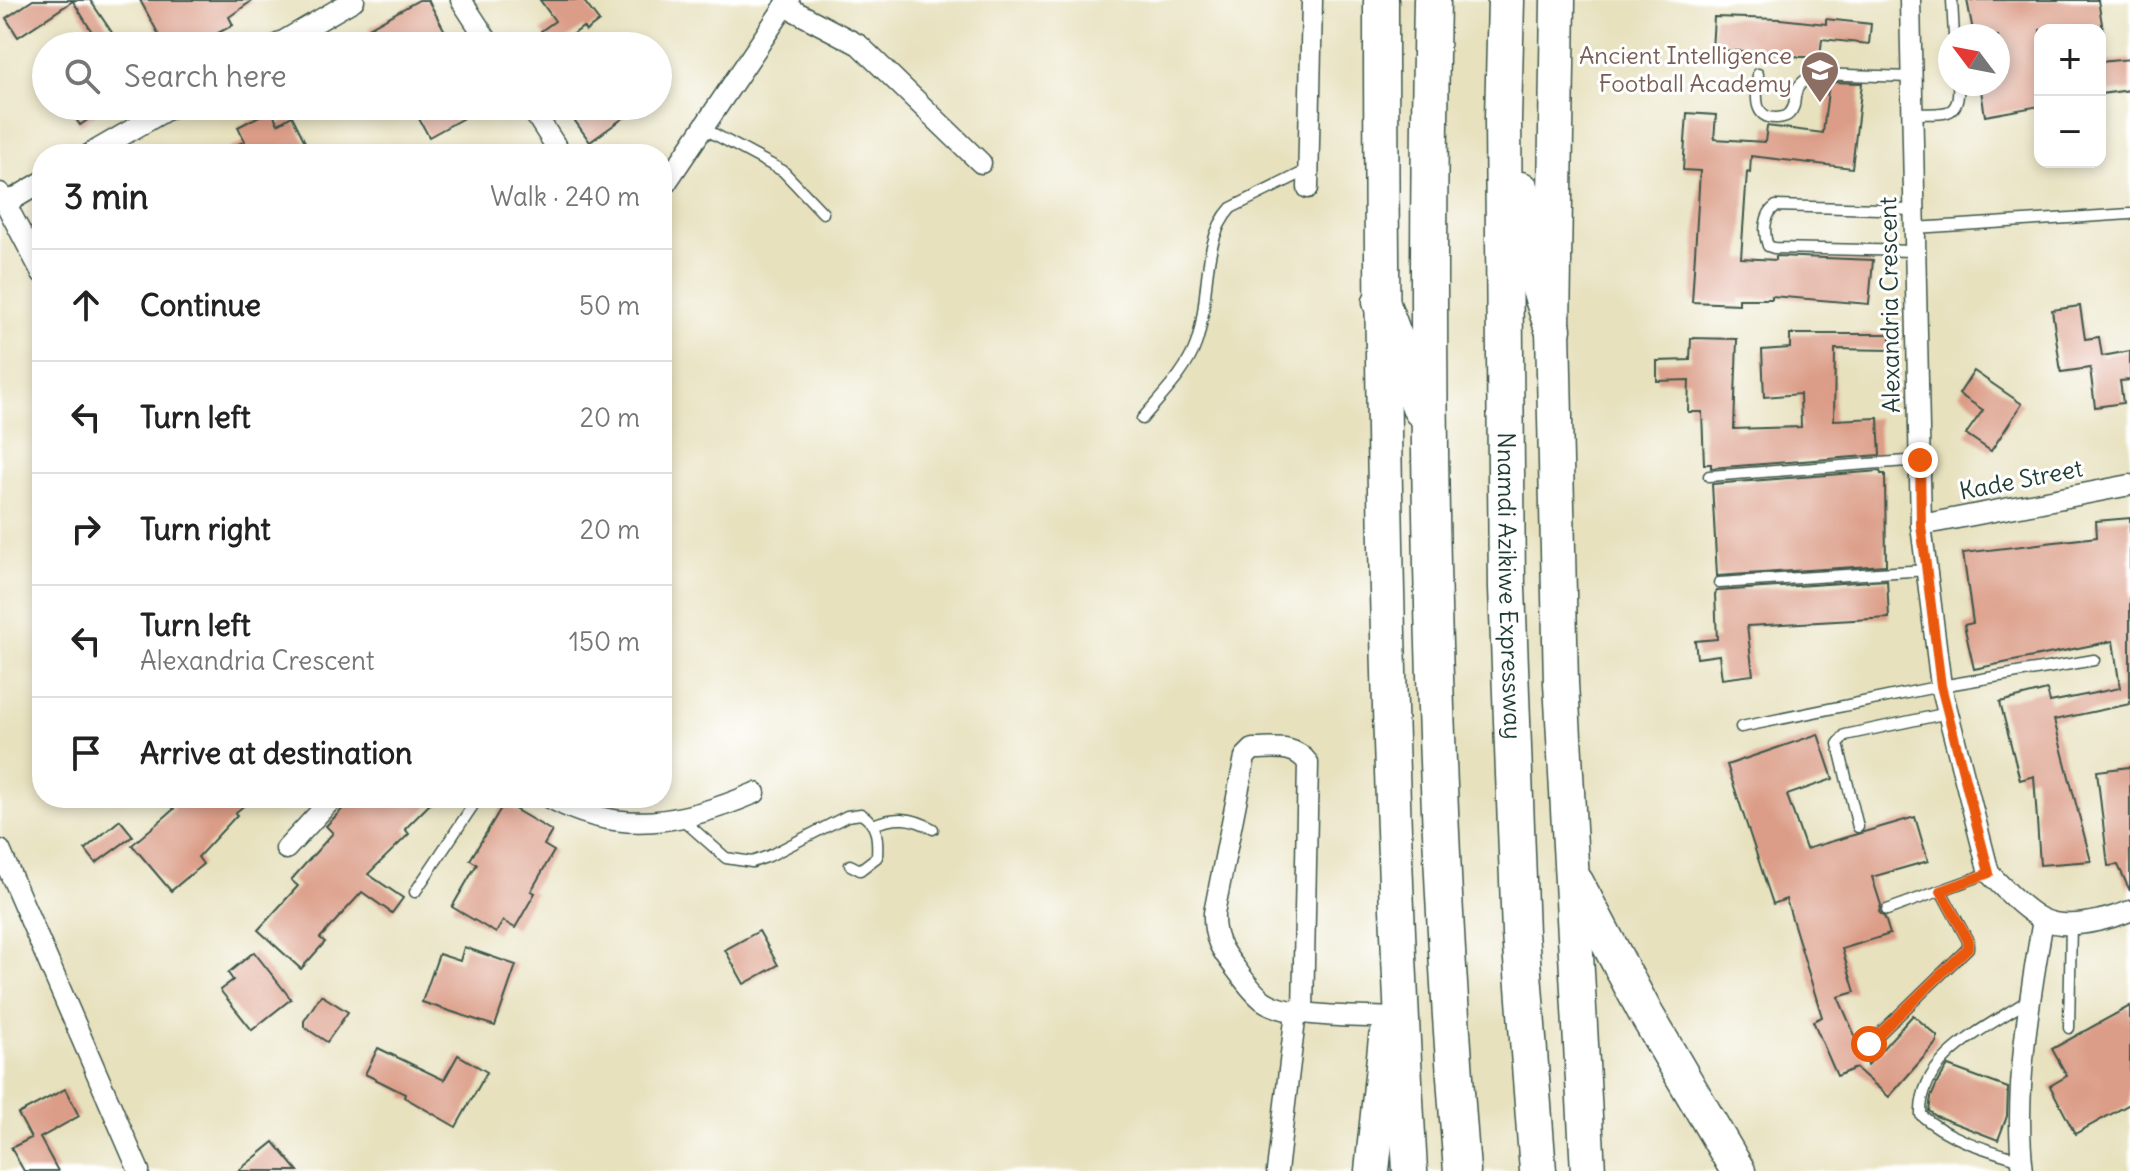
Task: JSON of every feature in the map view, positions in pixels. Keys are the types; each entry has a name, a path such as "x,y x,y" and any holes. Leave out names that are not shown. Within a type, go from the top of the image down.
{"highway":[{"path":"1381,0 1381,302 1388,692 1396,1005 1410,1171"},
{"path":"1432,0 1428,178 1439,778 1462,1171"},
{"name":"Nnamdi Azikiwe Expressway","path":"1506,0 1503,119 1507,588 1520,933 1538,1171"},
{"name":"Nnamdi Azikiwe Expressway","path":"1558,0 1553,329 1561,683 1588,1171"},
{"path":"1503,119 1513,138 1538,283 1553,329"},
{"path":"1381,302 1431,435"},
{"path":"1570,871 1646,1014 1732,1160 1757,1171"},
{"path":"1372,1171 1384,1053 1396,1005"}],"street":[{"path":"299,32 354,0"},
{"path":"461,0 482,32"},
{"path":"1308,179 1312,0"},
{"name":"Alexandria Crescent","path":"1910,0 1921,525 1941,686 1989,873"},
{"path":"672,174 787,3 859,45 981,163"},
{"path":"107,144 149,120"},
{"path":"539,120 555,144"},
{"path":"32,186 3,198 32,254"},
{"name":"Kade Street","path":"1921,525 2130,485"},
{"path":"1277,1171 1299,1012 1308,763 1302,753 1290,748 1253,749 1245,757 1214,913 1213,929 1218,945 1264,1001 1284,1011 1299,1012 1396,1005"},
{"path":"573,808 593,817 633,824 680,817 732,803 755,793"},
{"path":"286,849 324,808"},
{"path":"0,850 139,1171"},
{"path":"1989,873 2009,894 2043,920 2086,925 2130,911"},
{"path":"2022,1165 2022,1098 2029,1000 2043,920"}],"lane":[{"path":"1952,0 1953,24"},
{"path":"1758,74 1756,104 1767,118 1788,115 1795,89 1815,74 1911,77"},
{"path":"1912,114 1950,112 1956,108 1959,96"},
{"path":"703,128 783,171 823,213"},
{"path":"1142,419 1187,365 1195,347 1214,236 1221,218 1231,208 1308,179"},
{"path":"1915,251 1774,248 1768,246 1765,239 1767,215 1776,206 1914,219 2130,214"},
{"path":"1709,476 1920,460"},
{"path":"1719,583 1927,570"},
{"path":"1741,727 1941,686 2094,660"},
{"path":"1858,827 1838,753 1838,744 1845,735 1948,713"},
{"path":"415,892 471,808"},
{"path":"680,817 698,831 713,849 736,861 752,862 847,816 861,814 873,825 878,841 877,857 860,870 850,865"},
{"path":"873,825 889,819 906,819 919,820 933,829"},
{"path":"1887,910 1989,873"},
{"path":"1869,1044 1968,948 1968,941 1941,891"},
{"path":"2069,1028 2071,924"},
{"path":"2022,1165 1937,1129 1921,1115 1921,1098 1931,1074 1944,1057 2029,1000"}],"building":[{"path":"33,0 90,0 112,32 92,32 73,1 18,37 6,18"},
{"path":"140,0 253,0 229,17 233,25 220,32 157,32"},
{"path":"419,0 428,0 445,32 371,32 369,28"},
{"path":"540,0 583,0 599,21 586,31 583,27 576,32 542,32 555,21"},
{"path":"1967,0 2098,0 2102,24 2034,24 2034,107 1985,116 1982,96 2010,96 2010,24 1972,24"},
{"path":"1714,17 1826,24 1826,19 1871,24 1869,44 1822,39 1820,57 1712,50"},
{"path":"2130,59 2130,90 2106,93 2106,61"},
{"path":"1829,82 1862,83 1852,168 1751,156 1750,173 1747,172 1741,258 1776,260 1776,256 1873,260 1869,304 1772,296 1772,299 1739,299 1739,304 1692,302 1700,171 1683,170 1687,113 1716,115 1714,139 1765,142 1767,126 1823,133"},
{"path":"252,120 276,120 278,124 294,120 306,144 239,144 245,141 238,127"},
{"path":"420,120 460,120 429,137"},
{"path":"574,120 621,120 590,142"},
{"path":"2080,306 2085,339 2099,337 2102,356 2130,351 2130,380 2120,381 2123,403 2095,407 2090,368 2061,372 2052,310"},
{"path":"1790,334 1890,334 1890,350 1835,349 1834,420 1878,418 1880,455 1711,468 1711,464 1704,464 1702,412 1688,412 1689,380 1657,381 1657,361 1690,360 1691,338 1737,339 1734,429 1801,427 1800,394 1764,397 1762,350 1790,348"},
{"path":"1974,371 2022,404 1991,451 1966,434 1983,410 1959,394"},
{"path":"1880,471 1885,474 1886,565 1717,576 1712,484"},
{"path":"2130,518 2130,704 2054,720 2091,861 2040,865 2034,776 2020,780 2000,702 2047,690 2050,702 2120,688 2113,641 1974,669 1964,625 1973,623 1963,553 2097,537 2096,521"},
{"path":"1887,580 1889,618 1747,626 1753,675 1722,679 1719,655 1697,658 1695,641 1717,639 1717,591"},
{"path":"1818,734 1833,779 1787,795 1806,849 1915,817 1928,861 1872,877 1881,905 1879,912 1885,918 1890,934 1842,949 1855,992 1838,997 1868,1065 1913,1015 1937,1036 1937,1042 1889,1097 1856,1068 1837,1076 1813,1021 1822,1017 1786,899 1773,904 1727,765"},
{"path":"2130,767 2130,891 2118,865 2108,866 2097,771"},
{"path":"241,808 198,857 203,864 171,891 132,845 174,809"},
{"path":"343,808 426,808 405,829 409,834 368,874 403,898 392,913 362,892 320,938 325,942 301,969 258,930 298,886 291,880 333,833 326,826"},
{"path":"501,808 513,808 552,831 544,845 554,851 531,891 535,893 515,928 503,921 496,933 452,907 477,864 470,860"},
{"path":"120,820 133,836 96,863 85,849"},
{"path":"759,931 778,965 744,984 725,950"},
{"path":"464,947 516,965 495,1026 422,1002 439,954 460,961"},
{"path":"254,952 291,999 252,1030 220,990 233,980 228,973"},
{"path":"321,995 348,1012 327,1042 304,1027 304,1021"},
{"path":"2130,1006 2130,1104 2075,1134 2050,1086 2067,1076 2052,1049"},
{"path":"378,1048 444,1080 458,1055 487,1072 456,1127 404,1097 405,1094 365,1074"},
{"path":"1948,1066 2008,1088 2007,1116 1998,1140 1929,1111 1931,1097"},
{"path":"65,1089 79,1116 40,1138 58,1171 24,1171 11,1148 31,1138 18,1114"},
{"path":"274,1142 298,1171 238,1171"}],"place":[{"name":"Ancient Intelligence Football Academy","path":"1820,104"}],"route":[{"path":"1869,1044 1968,948 1968,941 1941,891 1989,873 1941,686 1921,525 1920,460"}]}
